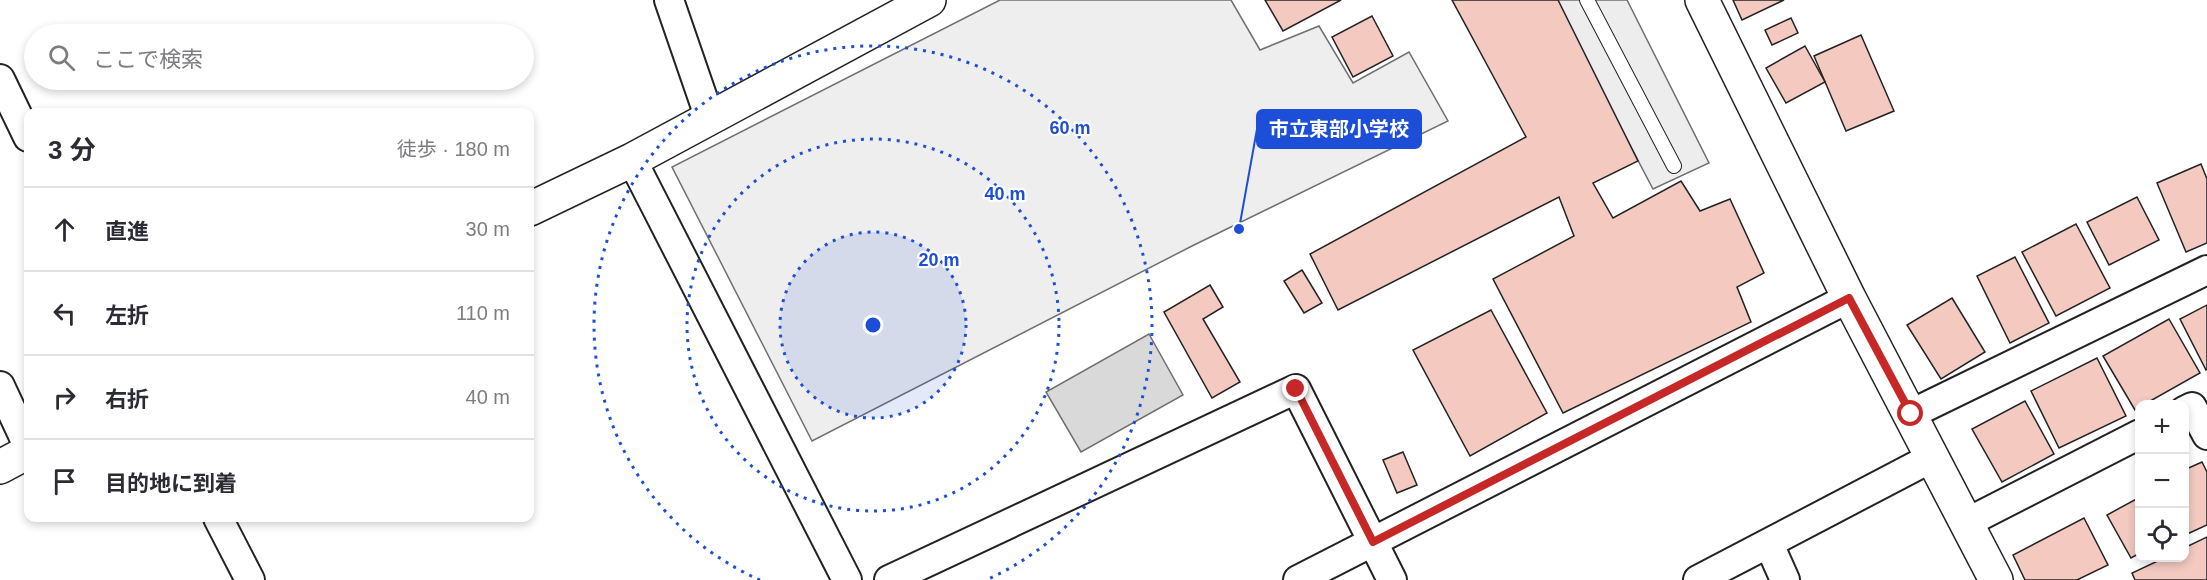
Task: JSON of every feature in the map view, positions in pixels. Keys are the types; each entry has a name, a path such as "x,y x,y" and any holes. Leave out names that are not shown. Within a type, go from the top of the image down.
{"street":[{"path":"669,0 710,119"},
{"path":"534,207 632,160 929,0"},
{"path":"1702,0 1849,298 1968,522 1996,580"},
{"path":"0,79 24,129"},
{"path":"632,160 847,580"},
{"path":"1911,414 2207,270"},
{"path":"1298,580 1849,298"},
{"path":"0,386 24,437"},
{"path":"889,580 1296,389 1392,580"},
{"path":"2195,406 2207,435"},
{"path":"1968,522 2135,436"},
{"path":"0,467 24,454"},
{"path":"1698,580 1933,457"},
{"path":"220,522 250,580"},
{"path":"1768,544 1785,580"}],"lane":[{"path":"1587,0 1674,166"}],"shaded area":[{"path":"1000,0 1231,0 1260,50 1319,26 1353,83 1409,52 1448,121 1192,246 812,441 672,167"},
{"path":"1554,0 1627,0 1709,163 1653,189"},
{"path":"1149,334 1183,395 1081,452 1046,392"}],"building":[{"path":"1265,0 1341,0 1283,31"},
{"path":"1452,0 1558,0 1638,161 1593,183 1613,218 1681,181 1700,211 1730,199 1764,273 1737,287 1751,322 1563,413 1493,279 1574,236 1559,197 1338,310 1310,254 1526,137"},
{"path":"1733,0 1784,0 1742,20"},
{"path":"1372,16 1393,56 1353,77 1332,37"},
{"path":"1791,18 1798,33 1772,45 1765,30"},
{"path":"1861,35 1894,111 1846,131 1814,56"},
{"path":"1805,46 1825,82 1786,103 1766,68"},
{"path":"2201,164 2207,179 2207,243 2186,252 2157,183"},
{"path":"2137,197 2159,240 2109,265 2087,222"},
{"path":"2076,224 2110,288 2056,316 2022,252"},
{"path":"2015,257 2049,323 2010,343 1977,276"},
{"path":"1302,270 1322,303 1304,313 1284,281"},
{"path":"1210,285 1223,307 1203,319 1240,382 1212,398 1164,312"},
{"path":"1952,298 1985,352 1941,379 1907,325"},
{"path":"2207,305 2207,369 2206,370 2180,319"},
{"path":"1491,310 1547,413 1470,456 1413,350"},
{"path":"2169,319 2200,373 2152,400 2135,400 2135,410 2103,356"},
{"path":"2097,358 2126,416 2059,448 2031,391"},
{"path":"2025,401 2054,454 2002,482 1972,429"},
{"path":"1403,452 1417,485 1397,493 1383,460"},
{"path":"2202,462 2207,472 2207,525 2189,533 2189,508 2189,468"},
{"path":"2135,500 2135,556 2131,558 2107,515"},
{"path":"2084,518 2108,565 2077,580 2025,580 2013,555"},
{"path":"2207,537 2207,580 2135,580 2132,573 2155,562 2189,562 2189,546"}],"place":[{"name":"市立東部小学校","path":"1239,229"}],"route":[{"path":"1296,389 1373,542 1849,298 1911,414"}]}
